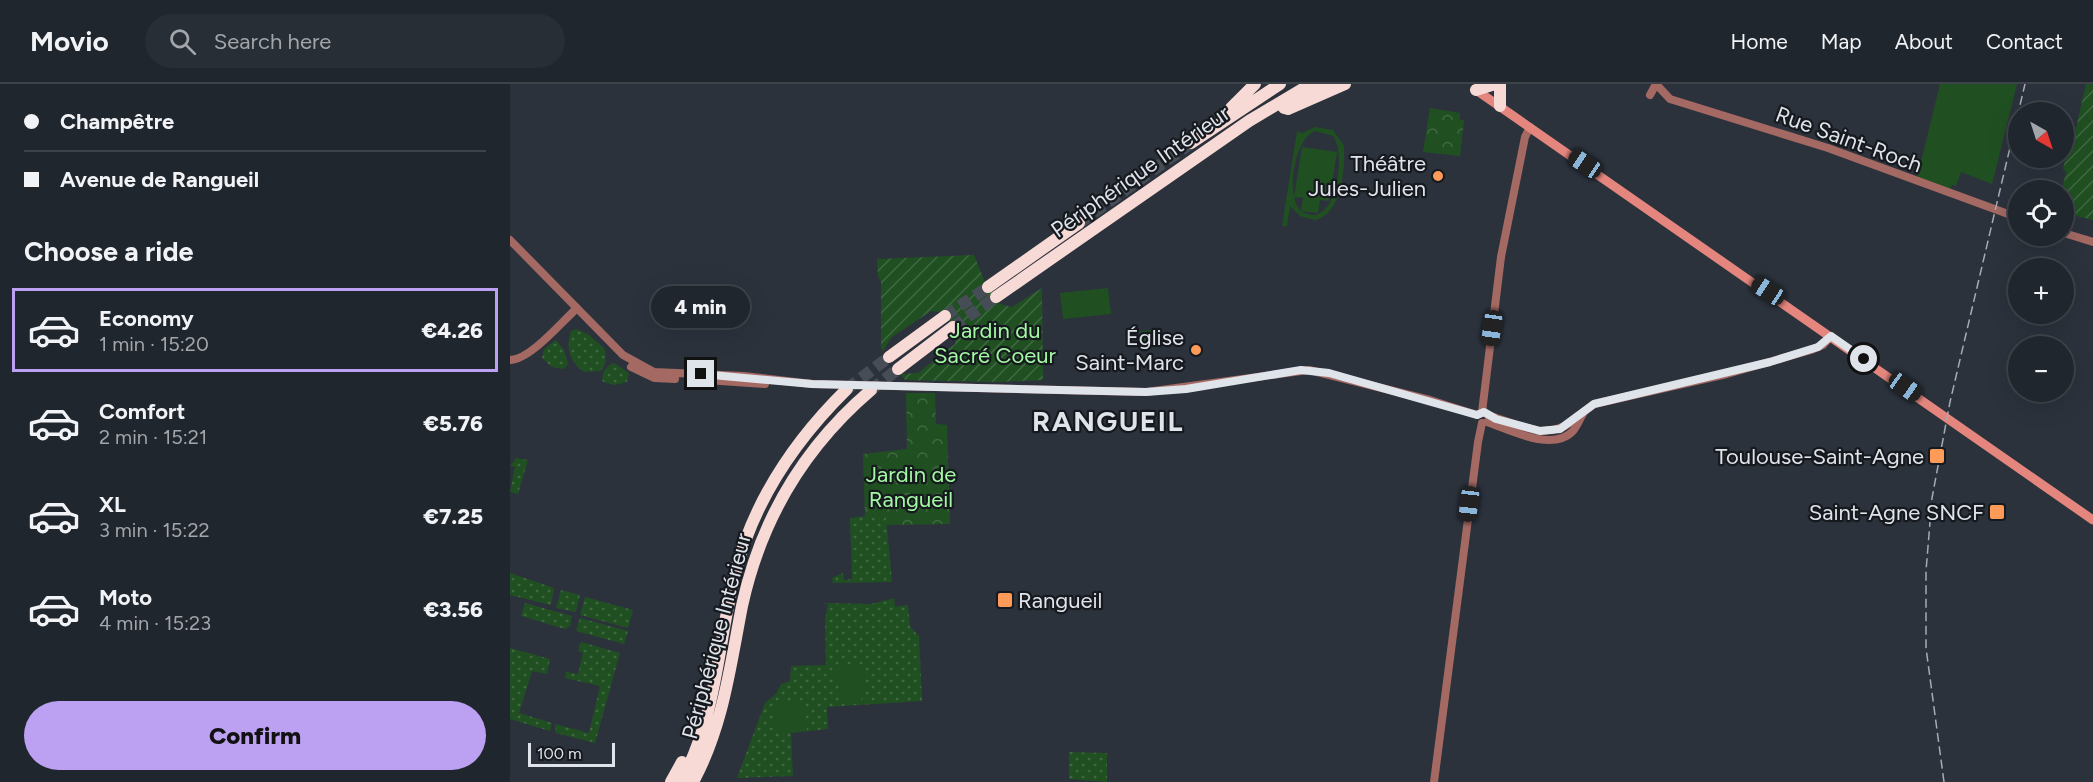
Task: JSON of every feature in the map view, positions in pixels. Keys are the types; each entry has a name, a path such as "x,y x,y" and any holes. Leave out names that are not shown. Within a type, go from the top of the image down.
{"highway":[{"path":"1255,84 1244,97 1191,138 1191,144 1280,84"},
{"name":"Périphérique Intérieur","path":"996,297 1256,117 1311,84"},
{"path":"1140,196 1149,197 1284,108 1328,84"},
{"path":"1284,108 1288,109 1345,84"},
{"path":"1476,90 1495,84"},
{"path":"1500,84 1500,106"},
{"path":"988,287 1079,223"},
{"path":"889,357 945,316"},
{"path":"898,369 953,327"},
{"path":"681,782 702,735 718,673 736,571 759,506 791,452 843,387"},
{"name":"Périphérique Intérieur","path":"693,782 721,713 748,580 769,520 793,476 812,449 870,390"},
{"path":"671,782 693,739 710,687 718,673"}],"main road":[{"path":"1476,90 2093,520"}],"street":[{"path":"1650,95 1656,84"},
{"name":"Rue Saint-Roch","path":"1656,84 1665,97 1828,148 2008,214"},
{"path":"1434,782 1502,253 1525,137 1530,127"},
{"path":"2074,235 2093,242"},
{"path":"510,240 573,309"},
{"path":"510,247 623,355 654,375 744,376 780,382 843,387 1151,392 1301,370 1329,373 1482,418 1530,438 1563,437 1575,428 1585,409 1594,404 1727,374 1811,350 1823,345 1831,336"},
{"path":"510,358 524,357 573,309"}],"green space":[{"path":"1940,84 2017,84 2012,102 2008,102 2008,120 1992,184 1961,172 1956,186 1952,185 1950,190 1917,178"},
{"path":"2086,84 2093,84 2093,220 2074,215 2074,180 2064,180 2066,171 2063,168 2074,168 2074,137"},
{"path":"1430,108 1460,113 1460,120 1464,120 1460,156 1423,152"},
{"path":"1315,127 1333,130 1344,146 1344,166 1340,189 1331,209 1324,216 1315,220 1300,216 1290,206 1287,226 1282,226 1297,131 1302,133","holes":["1315,131 1333,136 1339,158 1335,188 1330,202 1323,211 1313,215 1301,211 1293,194 1297,156 1308,136"]},
{"path":"1302,147 1337,152 1329,201 1320,200 1318,213 1301,211 1303,198 1294,197"},
{"name":"Jardin du Sacré Coeur","path":"974,255 985,282 1000,304 1012,307 1042,288 1043,380 998,382 905,380 901,374 918,373 955,344 957,333 942,312 931,311 892,337 883,351 881,348 881,282 878,276 877,259"},
{"path":"1108,288 1111,314 1063,319 1060,293"},
{"path":"576,329 588,334 605,349 606,362 601,371 584,372 572,359 569,337 571,331"},
{"path":"1161,330 1162,347 1140,348 1139,331"},
{"path":"556,340 564,350 568,364 564,369 552,367 542,358 544,349"},
{"path":"614,363 629,373 627,382 614,385 603,382 602,376 605,370"},
{"name":"Jardin de Rangueil","path":"906,393 935,393 936,424 947,425 950,524 886,525 886,516 865,519 863,454 907,449"},
{"path":"516,458 528,460 518,494 510,492 515,467 510,466"},
{"path":"865,516 865,518 886,516 892,582 833,583 832,578 843,573 844,580 852,579 850,518"},
{"path":"510,573 554,588 551,605 510,595"},
{"path":"561,590 580,595 576,612 556,608"},
{"path":"585,597 633,610 628,628 580,615"},
{"path":"894,598 895,607 908,605 910,627 919,636 922,701 827,707 828,729 791,733 793,776 737,778 765,703 776,694 781,684 790,681 791,666 826,665 825,620 828,604 824,603 871,604"},
{"path":"525,603 572,616 570,626 565,629 521,616"},
{"path":"580,618 628,631 624,644 576,631"},
{"path":"581,642 620,653 595,743 556,733 555,724 589,733 600,686 565,678 566,672 578,674 583,653 578,651"},
{"path":"510,648 550,659 547,674 532,671 519,713 552,723 550,731 510,719"},
{"path":"865,666 861,704 845,704 832,670 834,667"},
{"path":"805,701 807,731 776,733 774,702"},
{"path":"1069,752 1107,753 1107,782 1069,779"}],"tunnel":[{"path":"1079,223 1191,143"},
{"path":"945,316 988,287"},
{"path":"953,327 996,297"},
{"path":"847,389 889,357"},
{"path":"871,390 898,369"}],"railway":[{"path":"1944,782 1926,648 1926,571 1932,498 1950,402 2025,84"}],"place":[{"name":"Théâtre Jules-Julien","path":"1438,176"},
{"name":"Église Saint-Marc","path":"1196,350"},
{"name":"Toulouse-Saint-Agne","path":"1937,456"},
{"name":"Saint-Agne SNCF","path":"1997,512"},
{"name":"Rangueil","path":"1005,600"}],"district":[{"name":"RANGUEIL","path":"1108,421"}],"route":[{"path":"701,374 744,376 812,384 1146,392 1186,389 1294,370 1309,370 1329,373 1459,408 1477,415 1484,412 1508,423 1547,431 1560,429 1576,415 1594,404 1770,362 1818,347 1825,344 1831,336 1864,359"}]}
